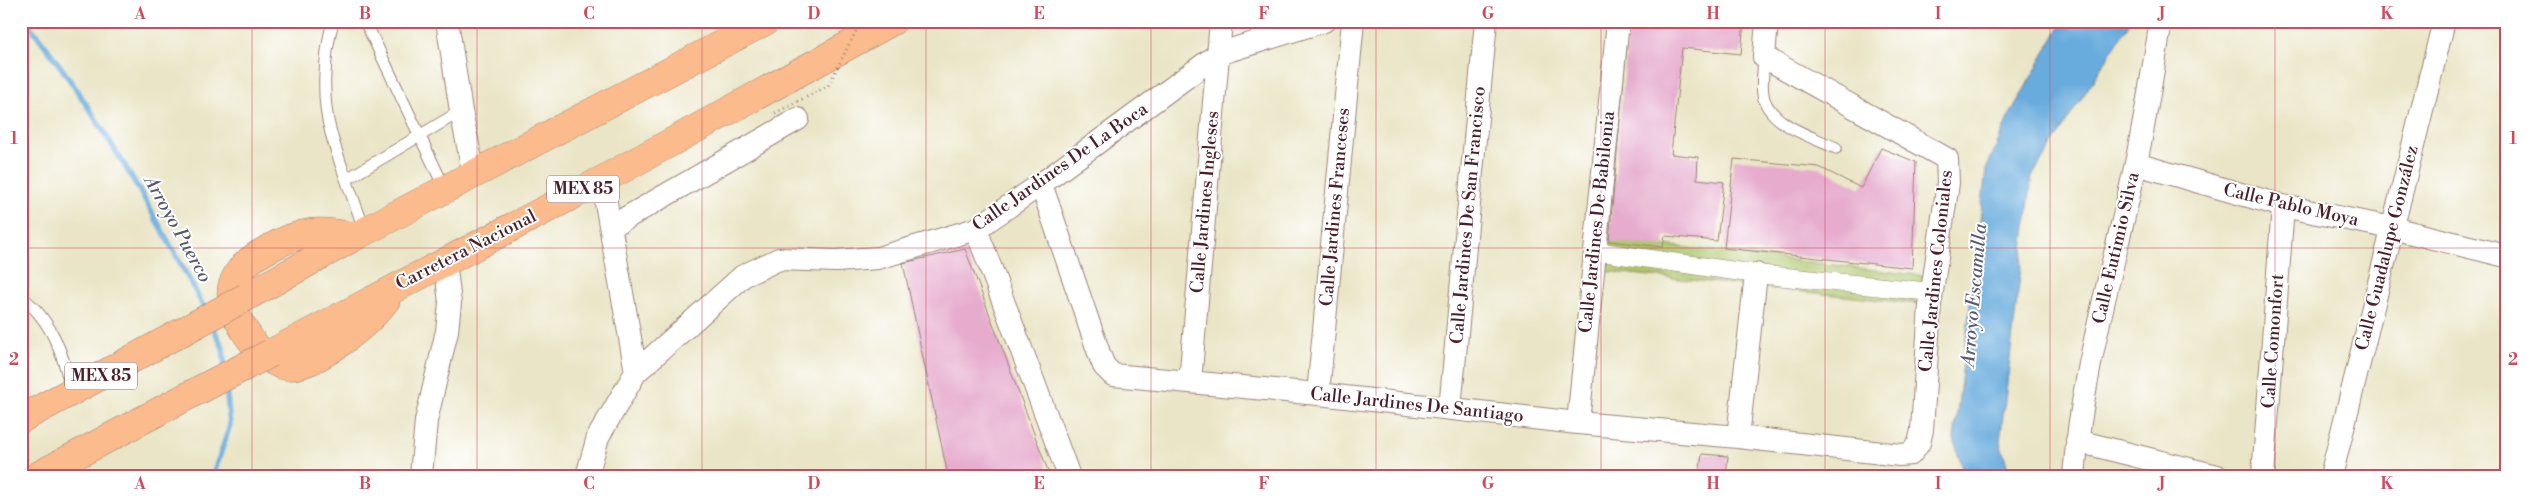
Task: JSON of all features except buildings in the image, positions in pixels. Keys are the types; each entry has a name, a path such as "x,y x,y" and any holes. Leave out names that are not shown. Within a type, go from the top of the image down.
{"highway":[{"name":"MEX 85","path":"21,419 360,234 766,21"},
{"name":"Carretera Nacional","path":"37,476 602,180 893,21"},
{"name":"MEX 85","path":"360,234 308,231 279,243 251,259 238,272 232,289 236,310 255,348 273,363 288,366 313,359 351,336 374,315 395,287"}],"street":[{"path":"447,21 461,111 474,175"},
{"name":"Calle Jardines Ingleses","path":"1190,382 1221,21"},
{"name":"Calle Jardines De La Boca","path":"587,476 598,437 636,372 743,276 779,259 836,261 878,258 976,229 1041,184 1218,54 1324,21"},
{"name":"Calle Jardines Franceses","path":"1318,394 1353,21"},
{"name":"Calle Jardines De San Francisco","path":"1450,409 1486,21"},
{"name":"Calle Jardines De Babilonia","path":"1578,423 1618,21"},
{"path":"1764,57 1768,21"},
{"name":"Calle Eutimio Silva","path":"2074,476 2076,441 2101,309 2136,164 2161,21"},
{"name":"Calle Guadalupe González","path":"2331,476 2444,21"},
{"name":"Calle Jardines Coloniales","path":"1764,57 1947,159 1948,183 1932,292 1919,443"},
{"path":"612,226 798,118"},
{"name":"Calle Pablo Moya","path":"2136,164 2283,206 2392,228 2506,256"},
{"path":"602,180 612,226 636,372"},
{"name":"Calle Jardines De Santiago","path":"1041,184 1104,366 1113,375 1318,394 1578,423 1738,437 1900,455 1911,454 1919,443"},
{"name":"Calle Comonfort","path":"2263,476 2283,206"},
{"path":"976,229 1069,476"},
{"path":"1594,251 1756,274 1932,292"},
{"path":"420,476 426,421 448,322 450,303 445,261"},
{"path":"1738,437 1756,274"},
{"path":"2076,441 2217,476"}],"lane":[{"path":"333,21 328,46 326,110 330,132 347,179 360,234"},
{"path":"365,21 421,135 445,190"},
{"path":"1764,57 1764,98 1771,111 1780,121 1836,148"},
{"path":"347,179 461,111"},
{"path":"21,297 38,314 54,335 64,359 72,392"}],"path":[{"path":"775,112 828,86 861,21"}],"green space":[{"path":"1596,237 1934,277 1930,305 1593,270"}],"water":[{"name":"Arroyo Escamilla","path":"2063,21 2131,21 2032,176 2000,441 2010,476 1964,476 1954,439 1986,170 2009,116"}],"waterway":[{"name":"Arroyo Puerco","path":"26,21 74,86 117,152 168,240 206,312"},
{"name":"Arroyo Puerco","path":"212,325 223,348 225,368"},
{"name":"Arroyo Puerco","path":"213,476 230,425 226,385"}]}
